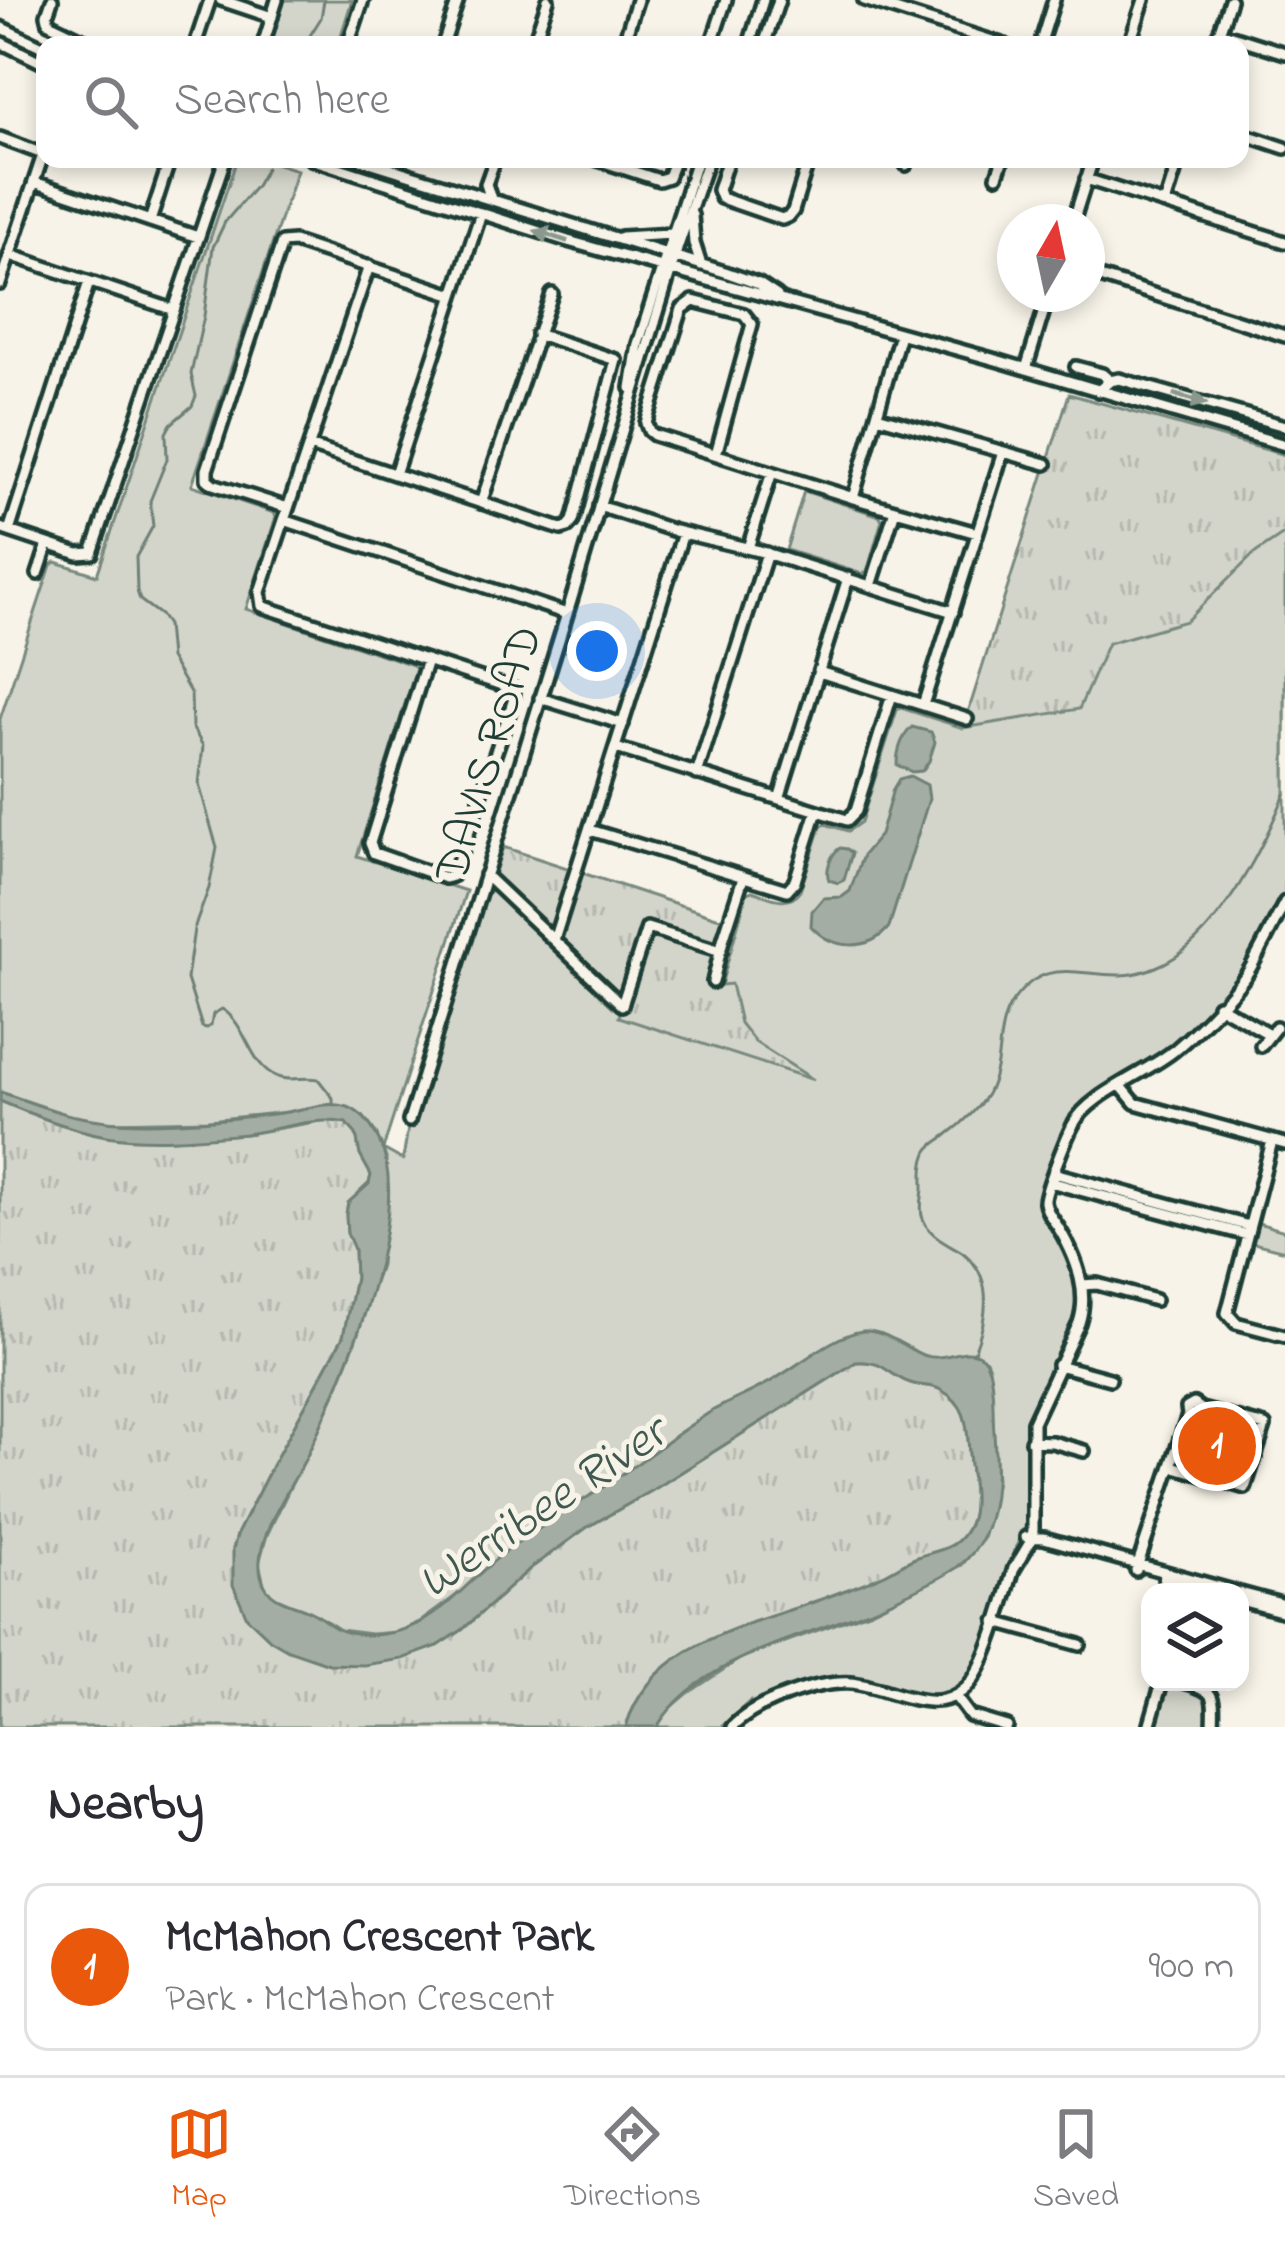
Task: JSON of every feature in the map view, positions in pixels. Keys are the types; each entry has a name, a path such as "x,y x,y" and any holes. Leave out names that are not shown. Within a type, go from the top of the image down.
{"street":[{"path":"52,0 49,23 76,36"},
{"path":"198,36 210,0"},
{"path":"221,0 272,17"},
{"path":"266,36 277,0"},
{"path":"351,36 363,0"},
{"path":"445,36 458,0"},
{"path":"536,36 548,0"},
{"path":"625,36 638,0"},
{"path":"714,36 726,0"},
{"path":"767,36 779,0"},
{"path":"864,0 977,36"},
{"path":"1043,36 1054,0"},
{"path":"1218,36 1230,0"},
{"path":"752,36 763,1"},
{"path":"1131,36 1140,1"},
{"path":"0,27 36,44"},
{"path":"1219,32 1232,36"},
{"path":"0,42 36,60"},
{"path":"1249,42 1285,53"},
{"path":"1249,136 1285,148"},
{"path":"0,138 36,149"},
{"path":"0,284 39,168"},
{"path":"150,221 167,168"},
{"path":"89,282 4,529 78,554 92,553 222,168"},
{"path":"339,168 668,270 1285,445"},
{"path":"389,168 759,284 787,302"},
{"path":"492,168 486,184 493,201"},
{"path":"622,168 659,180 668,177 672,168"},
{"name":"DAVIS ROAD","path":"409,1121 567,614 694,168"},
{"name":"DAVIS ROAD","path":"670,256 705,168"},
{"path":"725,168 718,190 722,200 779,218 793,211 806,168"},
{"path":"997,176 1000,168"},
{"path":"1078,204 1090,168"},
{"path":"1165,204 1176,168"},
{"path":"1086,178 1285,242"},
{"path":"34,182 198,237"},
{"path":"468,193 486,184"},
{"path":"692,210 701,265"},
{"path":"394,474 481,213"},
{"path":"610,237 672,234"},
{"path":"288,508 207,479 282,243 289,241 454,295"},
{"path":"10,255 174,310"},
{"path":"369,266 260,592 262,606 427,660 514,689 455,871 445,878 374,854 370,843 427,660"},
{"path":"1105,279 1285,336"},
{"path":"481,503 552,294"},
{"path":"716,454 752,324 744,314 693,301 682,309 646,426 654,435 853,498 977,533"},
{"path":"1026,369 1043,312"},
{"path":"309,446 561,530 568,527 616,360 537,334"},
{"path":"853,498 900,334"},
{"path":"1076,367 1110,381"},
{"path":"1098,391 1110,381 1123,380 1285,426"},
{"path":"877,416 1046,464"},
{"path":"923,705 1003,452"},
{"path":"748,548 772,472"},
{"path":"599,506 953,612"},
{"path":"871,586 895,510"},
{"path":"284,520 567,614"},
{"path":"554,940 683,532"},
{"path":"38,574 48,544"},
{"path":"697,773 767,553"},
{"path":"778,799 848,578"},
{"path":"819,672 967,719"},
{"path":"616,748 844,820 854,815 892,695"},
{"path":"540,698 623,724"},
{"path":"590,830 780,890 790,889 817,811"},
{"path":"485,875 622,1006 647,928 721,951"},
{"path":"713,982 743,878"},
{"path":"1030,1538 1034,1418 1081,1316 1084,1299 1045,1196 1076,1118 1094,1101 1172,1052 1218,1006 1250,969 1285,902"},
{"path":"1274,924 1285,929"},
{"path":"1218,1006 1273,1031 1262,1046"},
{"path":"1121,1086 1135,1103 1285,1144"},
{"path":"1272,1141 1227,1313 1236,1323 1285,1336"},
{"path":"1052,1178 1248,1231"},
{"path":"1082,1285 1097,1284 1156,1300"},
{"path":"1058,1365 1110,1379"},
{"path":"1137,1567 1190,1405 1265,1426 1245,1488 1172,1466"},
{"path":"1031,1442 1084,1451"},
{"path":"1030,1538 1182,1583"},
{"path":"732,1727 758,1706 836,1683 928,1702 956,1696 975,1677 1019,1548 1030,1538"},
{"path":"1249,1598 1285,1608"},
{"path":"995,1622 1080,1646"},
{"path":"1149,1727 1159,1691"},
{"path":"1207,1691 1214,1699 1213,1727"},
{"path":"956,1696 970,1716 1007,1727"}],"green space":[{"path":"281,0 352,0 341,36 271,36"},
{"path":"234,168 297,170 192,485 276,517 246,609 416,669 357,856 466,891 383,1149 403,1160 409,1121 485,875 622,1005 619,1017 814,1080 755,1042 740,1023 731,984 721,985 747,893 784,900 795,896 821,827 848,831 861,822 897,710 963,728 1079,709 1108,643 1186,621 1254,554 1285,533 1285,892 1244,971 1196,1024 1160,1057 1084,1103 1067,1126 1042,1186 1041,1202 1069,1260 1079,1308 1028,1423 1027,1520 981,1655 967,1681 955,1691 930,1697 875,1683 839,1682 750,1701 721,1727 657,1727 687,1694 741,1658 871,1611 962,1565 983,1539 996,1480 986,1360 966,1352 930,1359 867,1331 814,1354 714,1410 493,1562 420,1622 397,1632 340,1630 265,1588 259,1563 267,1535 335,1394 380,1265 386,1158 363,1116 328,1104 209,1120 108,1122 71,1116 0,1092 0,719 51,565 56,562 97,575"},
{"path":"1069,394 1285,455 1285,794 1175,956 1147,970 882,1334 267,1535 307,1455 503,847 738,924 722,984 731,983 816,1081 848,1091"},
{"path":"804,491 880,516 867,572 786,550"},
{"path":"0,1101 106,1136 247,1134 326,1120 346,1122 356,1134 371,1175 348,1203 346,1214 355,1278 343,1337 273,1464 233,1549 247,1617 271,1640 438,1646 586,1528 856,1362 874,1363 906,1381 937,1388 961,1408 973,1488 969,1524 948,1547 708,1640 657,1674 626,1727 0,1727"},
{"path":"1258,1223 1285,1231 1285,1251 1253,1243"},
{"path":"1198,1418 1249,1432 1237,1472 1184,1458"},
{"path":"1163,1691 1201,1691 1209,1698 1208,1727 1153,1727"}],"shaded area":[{"path":"912,727 931,732 935,742 922,771 897,765 901,744"},
{"path":"910,776 927,785 929,799 889,927 861,944 829,940 811,926 812,911 823,898 842,897 850,891 863,855 880,835 893,789 899,779"},
{"path":"840,848 852,853 844,880 838,883 829,880 828,872"},
{"path":"0,1092 66,1114 127,1122 213,1120 340,1105 358,1113 373,1130 388,1173 381,1255 354,1344 307,1456 270,1524 260,1562 263,1583 271,1594 338,1629 380,1634 423,1621 511,1548 701,1418 829,1344 863,1331 884,1335 926,1356 967,1352 986,1361 995,1471 984,1534 964,1561 936,1580 722,1668 675,1704 657,1727 626,1727 657,1674 708,1640 878,1577 948,1547 965,1533 973,1498 961,1408 937,1388 906,1381 874,1363 856,1362 586,1528 438,1646 402,1659 364,1665 329,1664 288,1650 247,1617 233,1585 233,1549 273,1464 343,1337 355,1278 354,1249 347,1233 348,1203 369,1184 371,1175 356,1134 346,1123 321,1121 228,1136 123,1138 38,1116 0,1101"}],"waterway":[{"path":"310,36 321,18 324,0"},
{"path":"266,168 225,222 213,247 191,374 196,396 166,433 167,459 150,501 153,526 136,557 137,591 140,600 167,625 170,658 191,694 192,727 203,746 199,784 217,848 194,929 187,979 202,1027 211,1025 213,1014 222,1009 268,1071 283,1078 318,1079 333,1105"},
{"path":"974,1352 985,1312 984,1286 973,1262 925,1223 921,1206 925,1157 987,1094 1007,1011 1025,987 1049,973 1134,974 1178,955 1217,917 1234,892 1285,794"}],"place":[{"name":"McMahon Crescent Park","path":"1217,1446"}],"water label":[{"name":"Werribee River","path":"540,1505"}]}
